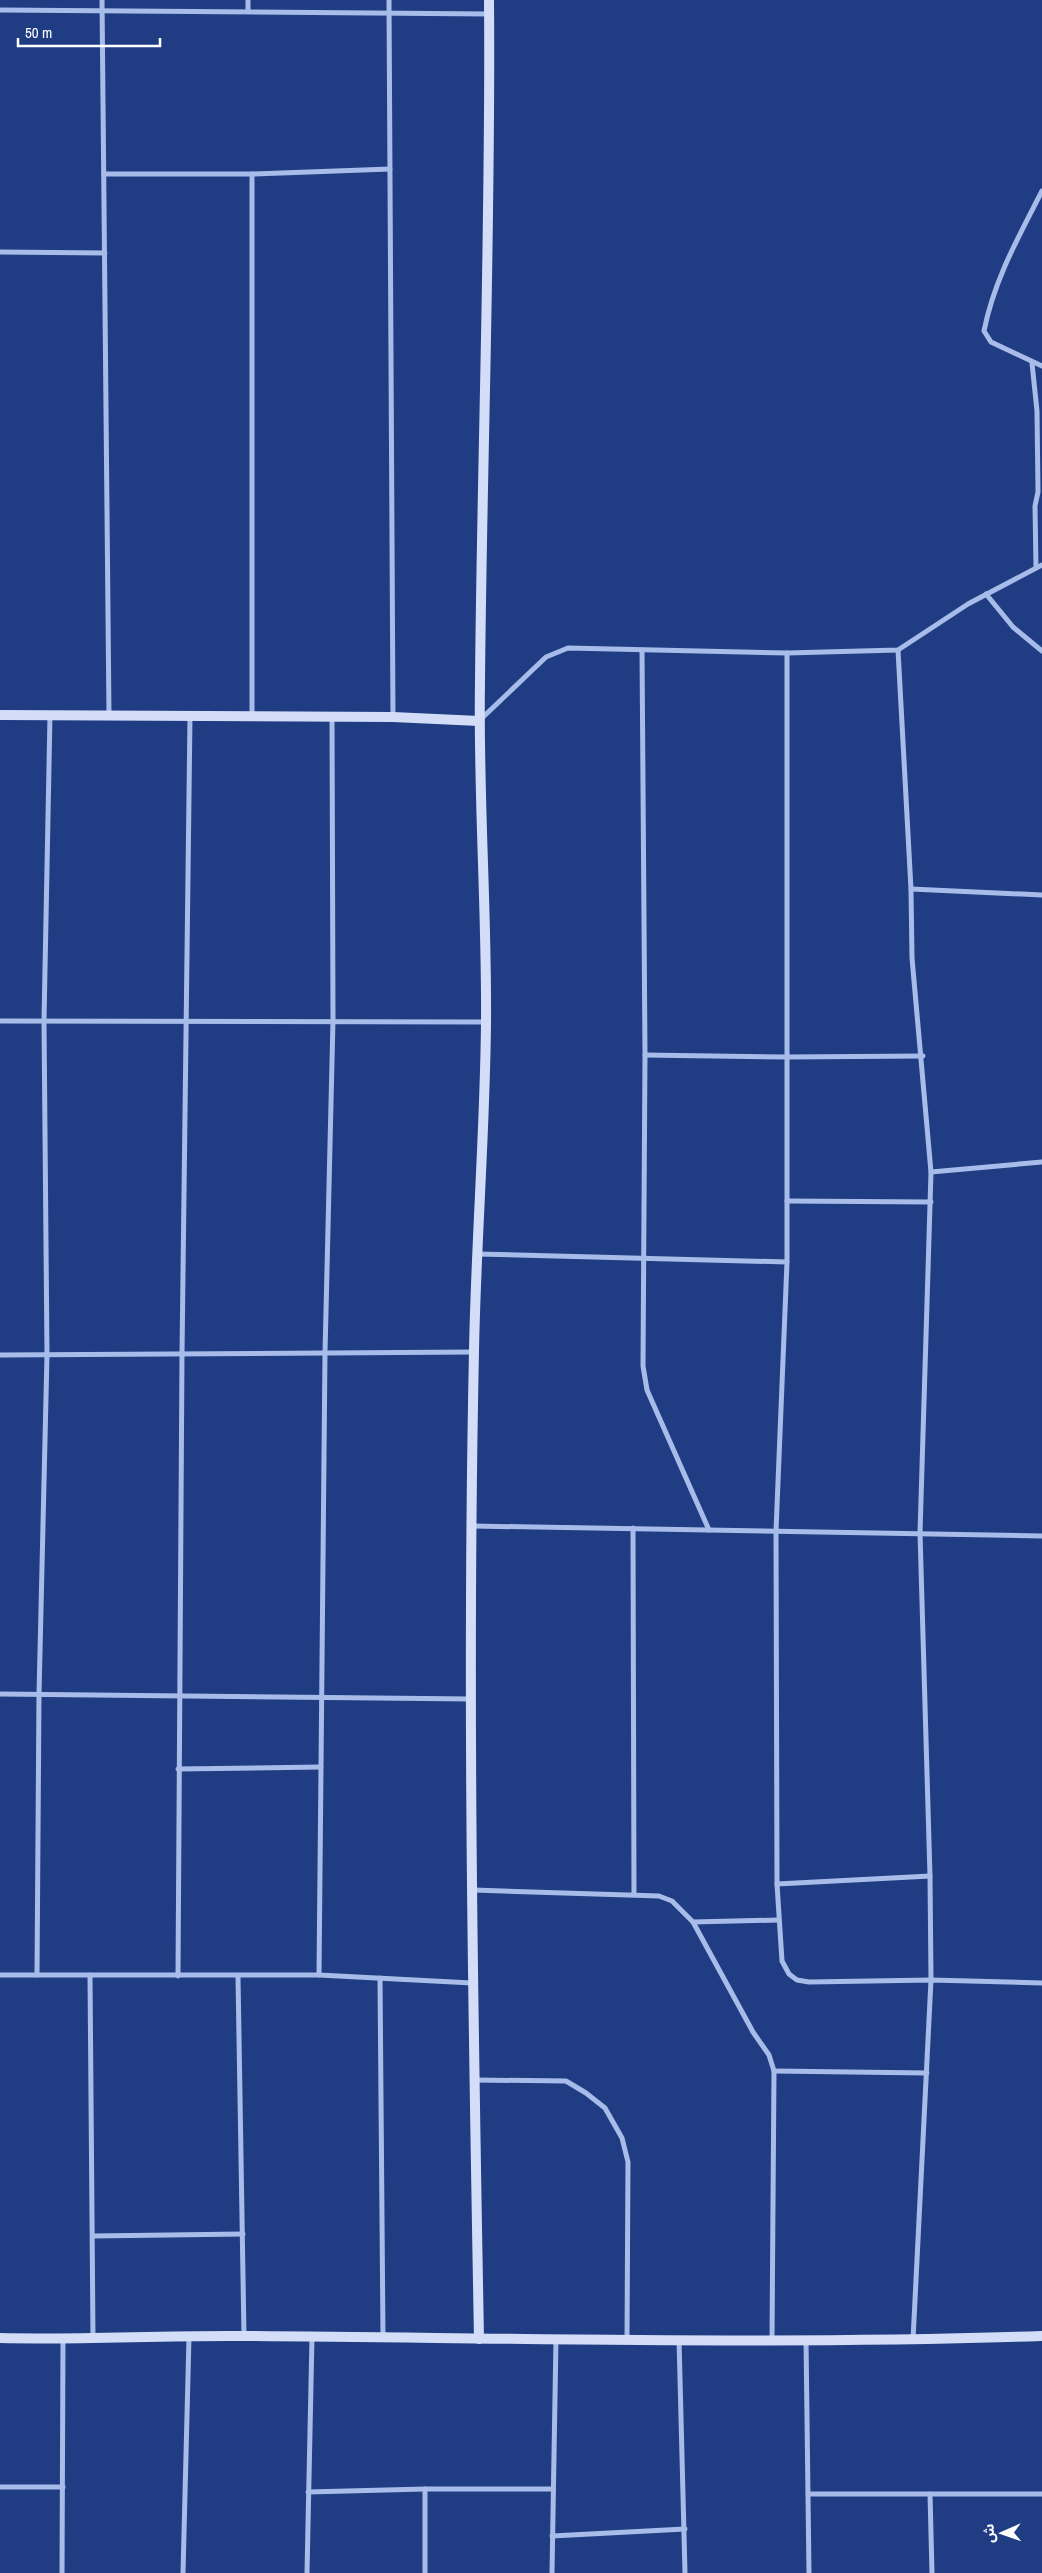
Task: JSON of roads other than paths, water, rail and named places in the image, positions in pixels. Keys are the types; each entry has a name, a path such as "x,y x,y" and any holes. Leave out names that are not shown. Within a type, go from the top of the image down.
{"street":[{"path":"102,0 110,715"},
{"path":"248,0 248,11"},
{"path":"389,0 393,717"},
{"path":"479,2339 472,1983 471,1699 474,1352 486,1022 479,721 489,166 490,0"},
{"path":"0,10 490,14"},
{"path":"104,174 252,174 390,169"},
{"path":"252,174 252,716"},
{"path":"1042,191 1006,260 987,313 984,331 991,342 1032,363 1042,366"},
{"path":"0,252 105,252"},
{"path":"1032,363 1037,429 1038,492 1034,506 1036,568"},
{"path":"0,715 332,716 479,721 546,657 568,648 787,653 898,650 960,609 1042,565"},
{"path":"986,594 1014,627 1042,651"},
{"path":"642,650 645,1055 643,1366 647,1390 709,1530"},
{"path":"898,650 911,889 912,958 923,1056 932,1172 920,1533 930,1876 931,1980 913,2341"},
{"path":"787,653 787,1262 776,1531 777,1884 782,1961 789,1974 797,1980 809,1982 931,1980 1042,1982"},
{"path":"37,1975 39,1694 46,1355 44,1021 50,715"},
{"path":"178,1976 178,1696 190,716"},
{"path":"319,1975 325,1354 333,1020 332,716"},
{"path":"911,889 1042,895"},
{"path":"0,1021 186,1022 333,1020 486,1022"},
{"path":"645,1055 923,1056"},
{"path":"932,1172 1042,1162"},
{"path":"786,1201 931,1202"},
{"path":"477,1254 644,1260 787,1262"},
{"path":"0,1355 474,1352"},
{"path":"472,1526 1042,1536"},
{"path":"633,1528 634,1894"},
{"path":"0,1694 471,1699"},
{"path":"178,1769 321,1767"},
{"path":"777,1884 930,1876"},
{"path":"472,1890 659,1896 672,1901 693,1922 753,2032 769,2055 774,2071 772,2340"},
{"path":"693,1922 778,1920"},
{"path":"0,1975 238,1977 319,1975 472,1983"},
{"path":"90,1975 93,2339"},
{"path":"238,1977 244,2336"},
{"path":"380,1978 383,2338"},
{"path":"774,2071 927,2073"},
{"path":"474,2080 566,2081 586,2092 605,2108 622,2138 628,2162 627,2339"},
{"path":"93,2236 243,2234"},
{"path":"0,2338 63,2340 244,2336 913,2341 1042,2336"},
{"path":"183,2573 188,2337"},
{"path":"307,2573 312,2337"},
{"path":"552,2573 556,2339"},
{"path":"679,2339 685,2573"},
{"path":"62,2573 63,2340"},
{"path":"806,2340 808,2573"},
{"path":"0,2487 63,2486"},
{"path":"308,2492 425,2488 553,2489"},
{"path":"425,2488 425,2573"},
{"path":"808,2494 1042,2494"},
{"path":"930,2494 932,2573"},
{"path":"552,2536 685,2529"}]}
